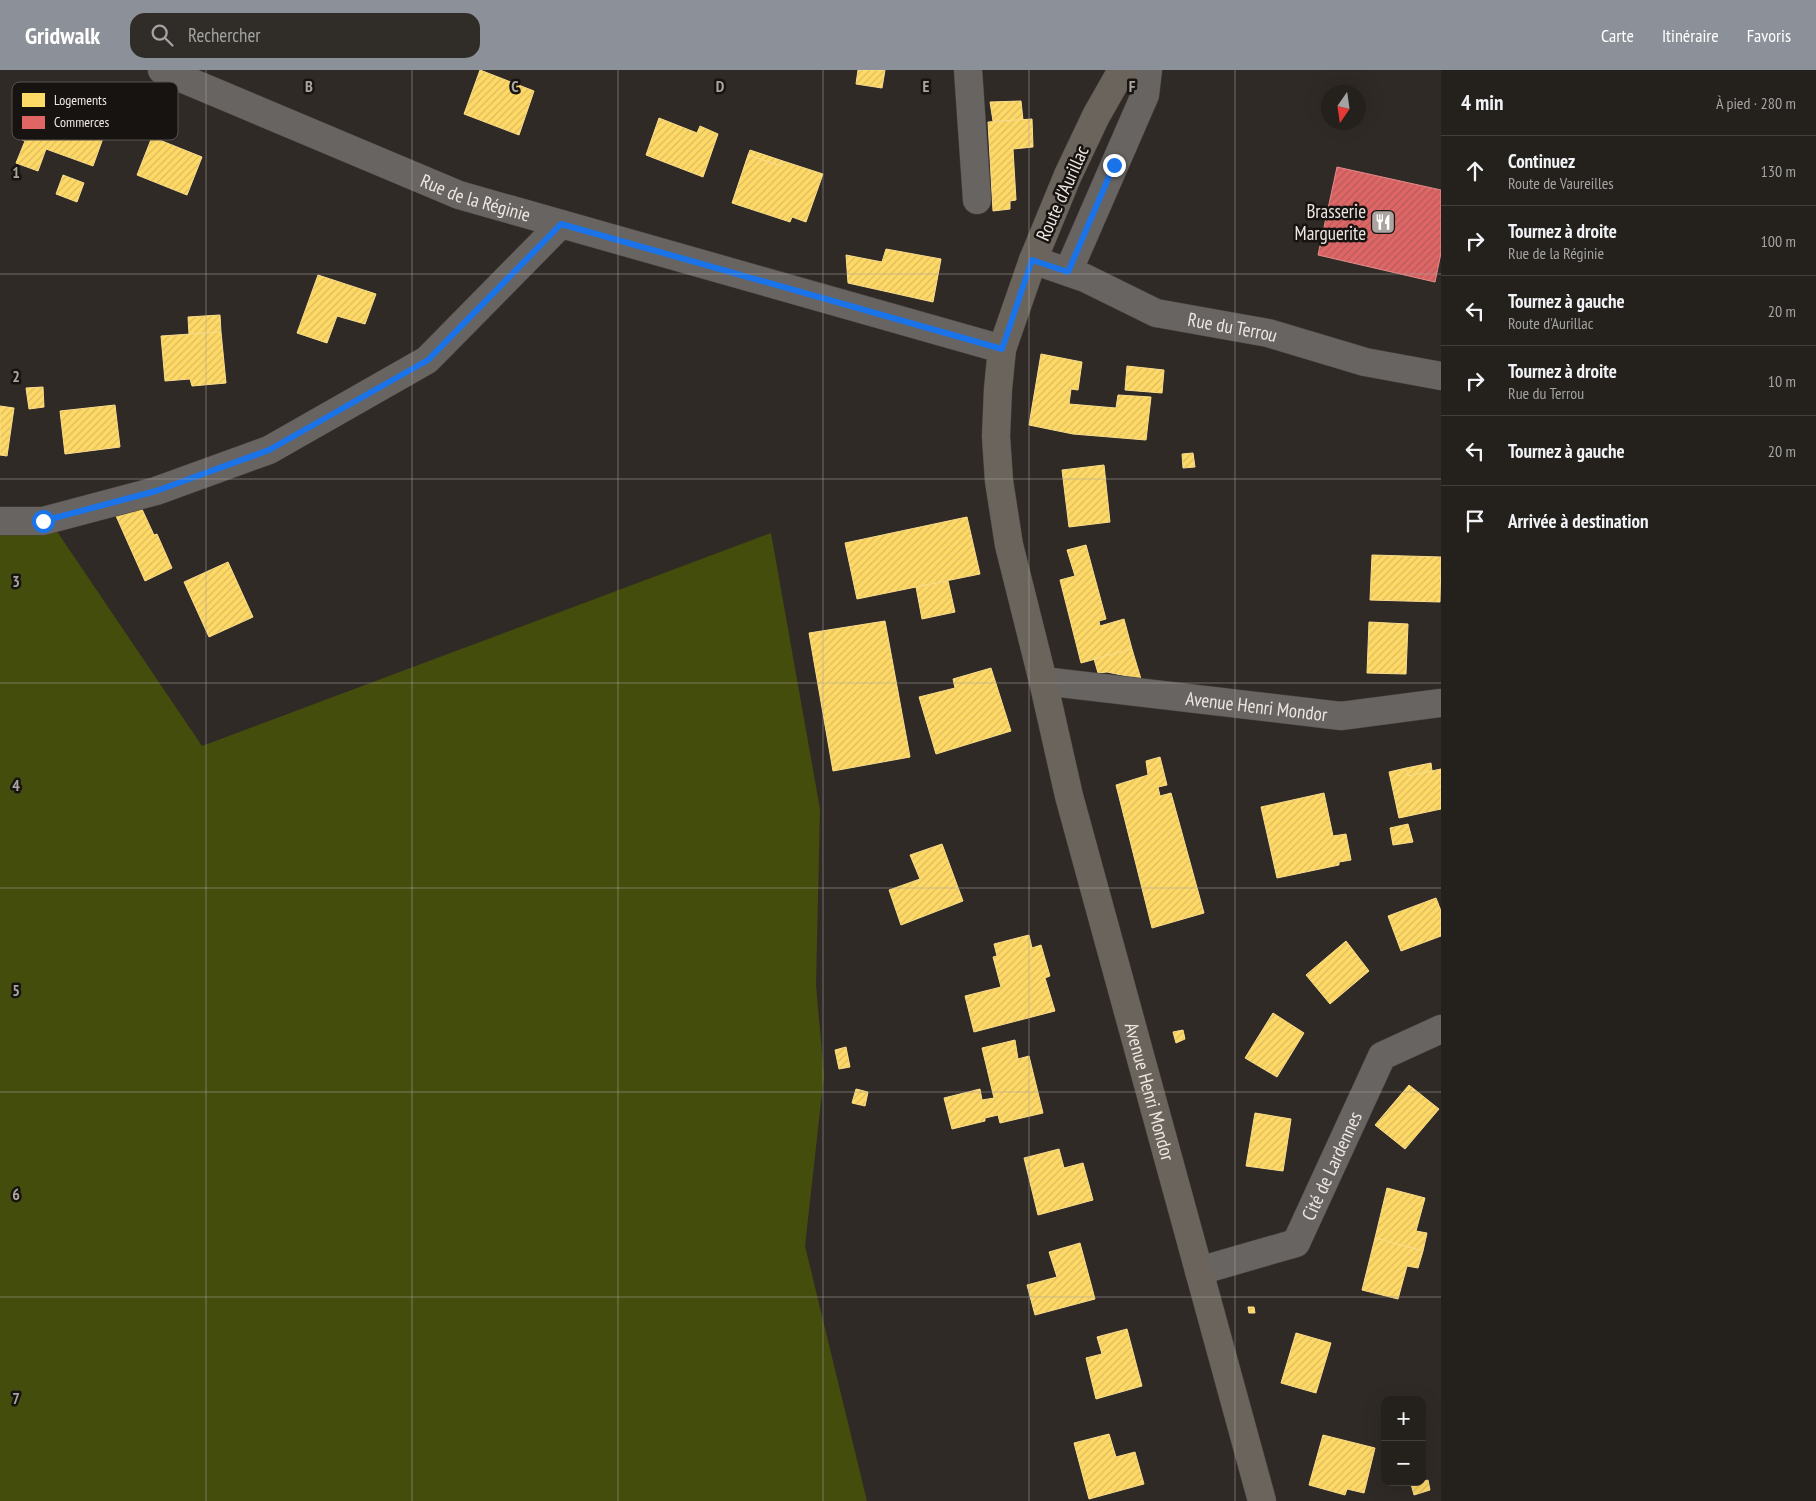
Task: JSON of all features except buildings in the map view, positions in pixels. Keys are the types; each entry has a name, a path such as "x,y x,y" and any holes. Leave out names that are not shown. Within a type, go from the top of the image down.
{"main road":[{"name":"Route d'Aurillac","path":"1002,349 1032,260 1068,175 1096,116 1122,70"},
{"name":"Avenue Henri Mondor","path":"1002,349 996,436 999,481 1009,545 1072,805 1262,1501"}],"street":[{"name":"Rue de la Réginie","path":"162,70 459,195 1002,349"},
{"path":"968,70 977,200"},
{"path":"1068,272 1145,95 1148,70"},
{"path":"0,521 43,521 156,491 269,450 428,360 561,224"},
{"name":"Rue du Terrou","path":"1032,260 1085,278 1156,313 1268,333 1366,362 1441,376"},
{"name":"Avenue Henri Mondor","path":"1043,681 1341,716 1441,703"},
{"name":"Cité de Lardennes","path":"1199,1271 1296,1242 1382,1056 1441,1029"}],"green space":[{"path":"56,530 202,746 771,533 820,809 816,985 824,1075 805,1246 867,1501 0,1501 0,532"}],"place":[{"name":"Brasserie Marguerite","path":"1383,222"}],"route":[{"path":"43,521 156,491 269,450 428,360 561,224 980,341 1002,349 1032,260 1068,272 1114,165"}]}
